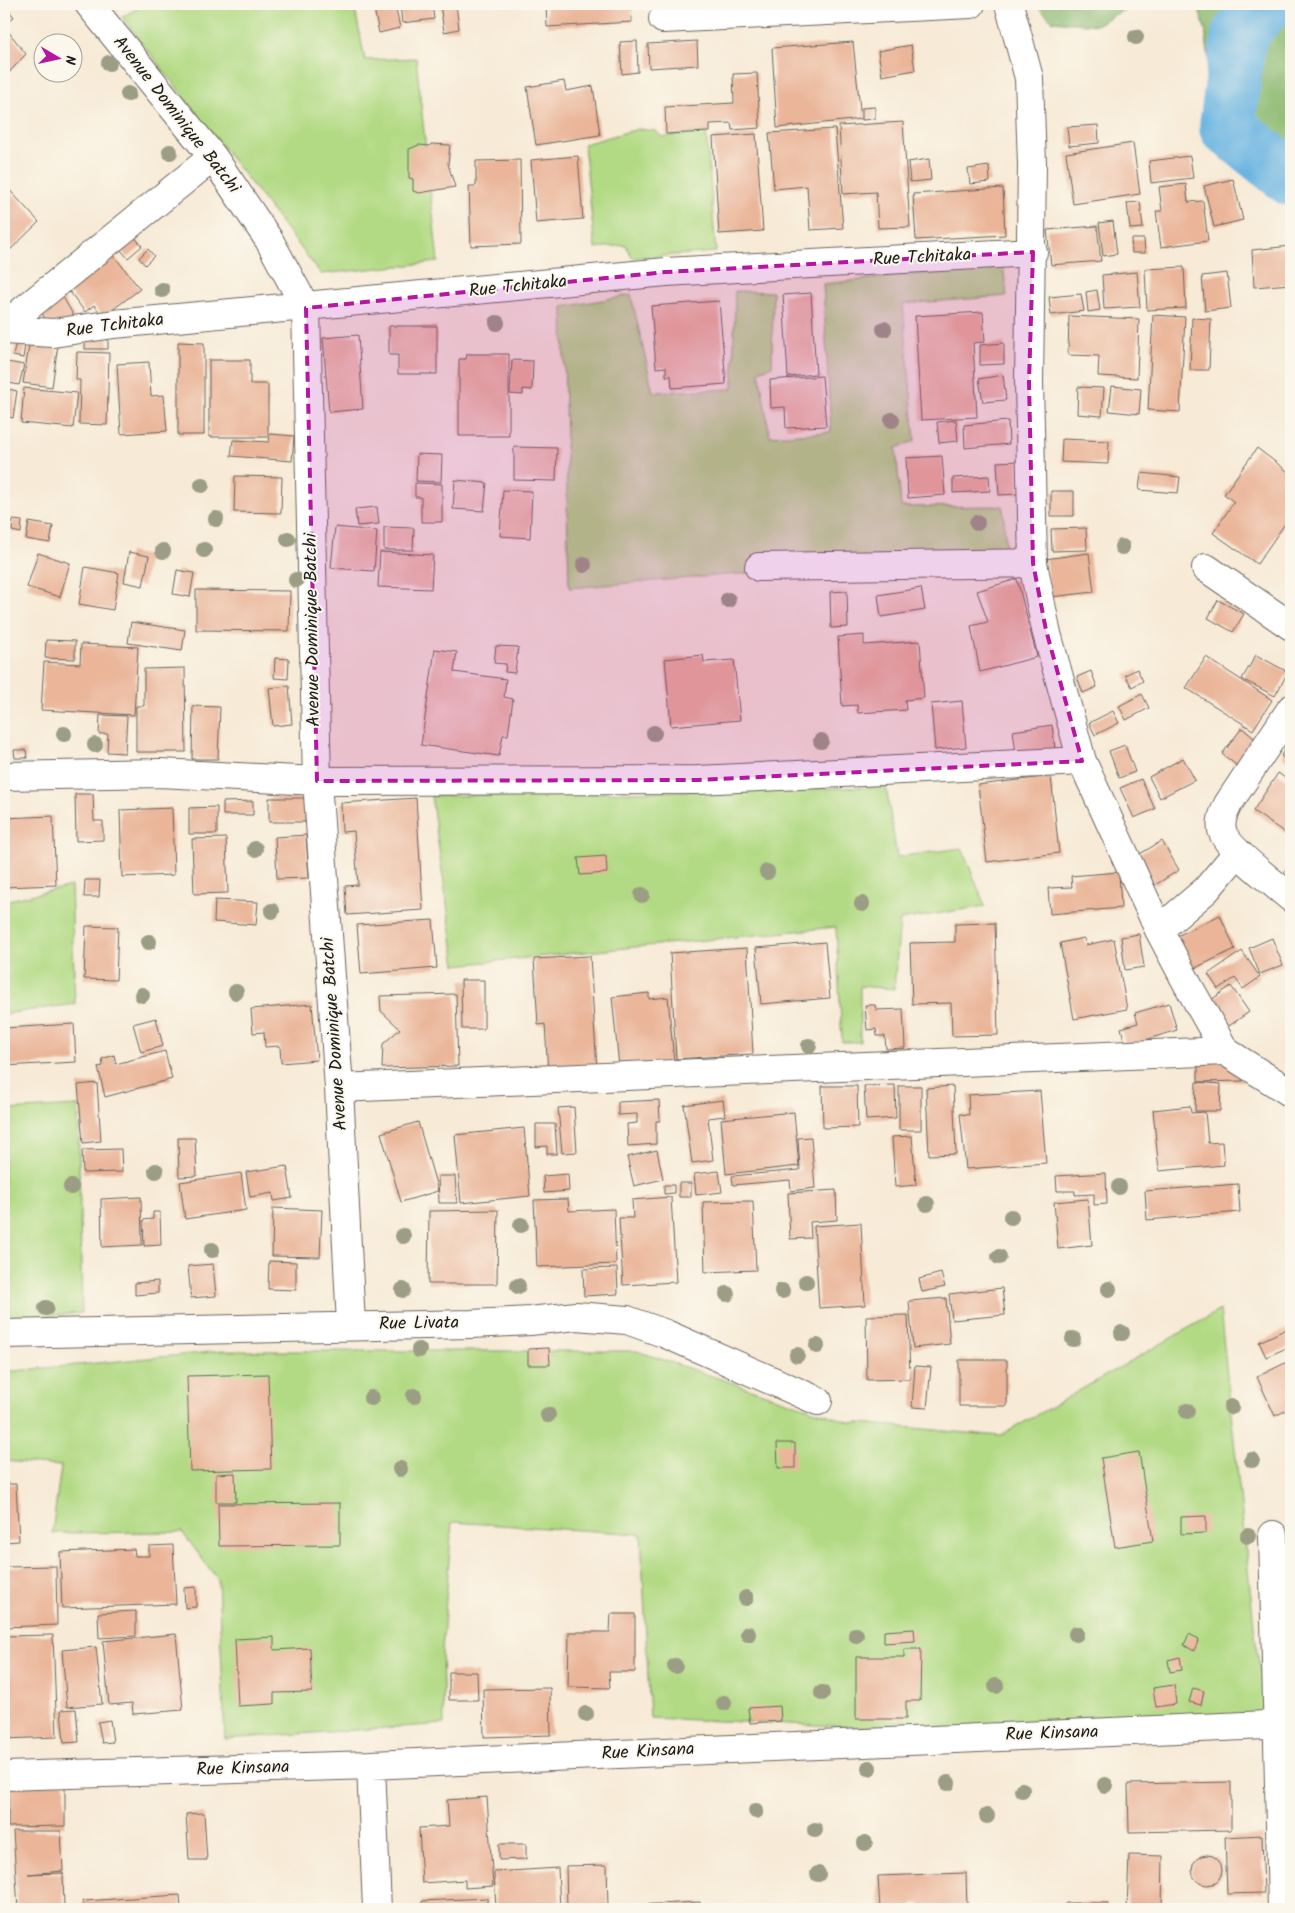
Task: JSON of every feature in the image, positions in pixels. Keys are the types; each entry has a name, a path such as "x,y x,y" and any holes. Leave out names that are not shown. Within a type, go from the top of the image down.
{"street":[{"name":"Avenue Dominique Batchi","path":"89,4 213,157 269,240 306,308 316,781 339,1088 351,1325"},
{"path":"663,19 971,4"},
{"path":"1009,4 1029,78 1033,252 1029,382 1033,563 1046,630 1082,761 1159,930 1226,1051 1291,1093"},
{"path":"4,328 213,157"},
{"name":"Rue Tchitaka","path":"4,328 53,333 114,324 306,308 666,272 1033,252"},
{"path":"759,567 1033,563"},
{"path":"1206,568 1291,626"},
{"path":"1291,709 1228,804 1221,818 1222,832 1237,853 1291,898"},
{"path":"4,776 160,773 316,781 698,780 1082,761"},
{"path":"1159,930 1206,890 1237,853"},
{"path":"339,1088 1226,1051"},
{"name":"Rue Livata","path":"4,1334 351,1325 471,1324 576,1316 626,1320 666,1334 818,1402"},
{"path":"1273,1535 1284,1724 1282,1909"},
{"name":"Rue Kinsana","path":"4,1776 371,1765 1284,1724"},
{"path":"371,1765 377,1909"}],"highlighted area":[{"path":"1033,252 1029,382 1033,563 1046,630 1082,761 698,780 317,781 306,308 666,272"}],"green space":[{"path":"145,4 354,4 365,60 416,58 438,262 321,274 122,17"},
{"path":"1035,4 1135,4 1096,25 1052,21"},
{"path":"1197,4 1234,4 1224,62 1211,82 1205,29"},
{"path":"1284,4 1291,4 1291,168 1261,154 1240,123 1237,87 1251,42 1272,12"},
{"path":"638,129 656,131 662,137 706,132 716,252 632,258 626,245 595,248 584,144"},
{"path":"1003,265 1007,296 903,304 915,441 896,448 901,507 1003,506 1006,552 569,588 563,307 631,295 653,392 733,389 735,291 773,292 772,366 759,371 770,436 831,432 823,284"},
{"path":"886,787 897,857 962,848 985,906 900,920 894,989 860,986 860,1042 842,1042 836,927 456,965 431,796"},
{"path":"71,886 75,1004 4,1014 4,901"},
{"path":"78,1106 82,1313 4,1319 4,1110"},
{"path":"1220,1310 1257,1653 1269,1714 953,1731 650,1718 641,1534 452,1522 442,1651 444,1724 225,1739 218,1580 182,1532 52,1533 61,1466 4,1461 4,1372 222,1351 637,1351 849,1422 1000,1436"}],"building":[{"path":"4,4 14,17 4,26"},
{"path":"373,4 395,4 400,28 379,33"},
{"path":"400,4 432,4 434,19 402,23"},
{"path":"440,4 456,4 459,29 444,32"},
{"path":"546,4 631,4 632,22 547,27"},
{"path":"4,26 26,54 4,78"},
{"path":"637,41 638,72 622,74 620,42"},
{"path":"697,41 698,65 649,68 648,44"},
{"path":"853,42 861,119 777,128 772,48"},
{"path":"911,45 915,70 882,76 878,51"},
{"path":"757,73 760,128 732,130 731,123 710,124 710,132 666,134 665,107 734,103 733,74"},
{"path":"564,81 566,91 593,86 600,135 536,145 527,87"},
{"path":"875,107 875,119 862,120 862,108"},
{"path":"903,122 910,227 878,228 876,192 843,194 839,126"},
{"path":"1098,125 1099,143 1069,146 1067,127"},
{"path":"835,129 843,228 810,230 807,186 774,189 769,133"},
{"path":"756,134 763,231 719,234 713,137"},
{"path":"1133,143 1140,194 1073,204 1066,153"},
{"path":"431,144 450,145 448,164 455,187 419,193 413,191 413,179 409,178 409,149 419,145 430,146"},
{"path":"578,156 583,219 536,223 531,160"},
{"path":"1190,156 1193,178 1151,183 1149,161"},
{"path":"929,159 931,180 910,182 908,162"},
{"path":"520,160 521,244 471,246 469,186 476,186 476,161"},
{"path":"989,166 990,182 970,184 968,169"},
{"path":"1233,179 1243,220 1214,227 1204,186"},
{"path":"4,184 39,222 4,256"},
{"path":"1186,184 1188,202 1203,201 1208,241 1161,247 1156,211 1162,211 1159,187"},
{"path":"1003,188 1005,235 916,240 913,194"},
{"path":"1140,202 1143,228 1130,229 1127,203"},
{"path":"1113,221 1117,254 1103,256 1099,223"},
{"path":"1097,226 1101,261 1051,265 1047,230"},
{"path":"132,234 142,246 128,258 118,247"},
{"path":"1131,239 1144,239 1145,253 1132,253"},
{"path":"1291,246 1291,284 1254,287 1252,250"},
{"path":"148,249 154,256 145,265 139,258"},
{"path":"112,253 140,289 103,317 94,305 85,312 67,288"},
{"path":"1184,267 1186,308 1147,310 1145,269"},
{"path":"1137,272 1140,307 1104,309 1102,275"},
{"path":"1227,273 1231,308 1205,311 1202,276"},
{"path":"1097,290 1100,310 1088,312 1086,292"},
{"path":"811,293 816,374 788,377 783,295"},
{"path":"1081,294 1084,311 1051,315 1049,297"},
{"path":"63,297 75,318 53,331 40,310"},
{"path":"719,301 726,384 672,388 671,376 666,376 666,367 656,368 651,306"},
{"path":"983,312 985,342 973,343 977,417 921,420 915,316"},
{"path":"1153,315 1185,317 1180,412 1148,410"},
{"path":"1069,316 1139,319 1137,378 1098,376 1099,356 1068,355"},
{"path":"1192,318 1211,319 1209,370 1190,370"},
{"path":"389,326 437,326 437,374 398,374 398,355 389,355"},
{"path":"358,335 363,409 329,412 323,338"},
{"path":"85,337 108,337 108,349 85,349"},
{"path":"30,340 58,344 52,387 23,383"},
{"path":"16,342 25,344 23,358 13,356"},
{"path":"178,342 204,343 204,435 178,435"},
{"path":"1004,343 1004,364 980,365 980,345"},
{"path":"77,352 109,353 107,425 79,424 80,380 76,380"},
{"path":"467,354 509,354 509,436 459,436 459,359 466,359"},
{"path":"209,360 250,360 250,384 268,384 268,437 209,437"},
{"path":"512,360 533,361 532,390 523,389 523,395 510,394"},
{"path":"7,362 24,365 19,385 4,382"},
{"path":"149,362 151,396 164,395 167,431 121,434 117,364"},
{"path":"1003,375 1006,400 983,402 979,379"},
{"path":"822,376 826,426 786,428 785,407 771,408 770,380"},
{"path":"1112,386 1141,389 1139,414 1109,411"},
{"path":"1078,387 1104,388 1102,416 1077,414"},
{"path":"4,388 17,391 13,418 4,416"},
{"path":"24,388 77,393 73,428 21,423"},
{"path":"956,420 958,441 939,443 937,422"},
{"path":"1008,421 1009,444 965,448 964,425"},
{"path":"270,434 294,436 292,461 231,456 233,440 269,442"},
{"path":"1062,439 1109,441 1108,464 1061,462"},
{"path":"514,447 557,448 556,481 514,480"},
{"path":"1257,448 1291,474 1291,515 1257,564 1213,533 1234,502 1224,494"},
{"path":"417,454 442,455 441,482 416,481"},
{"path":"942,456 945,495 908,498 906,458"},
{"path":"1018,461 1019,494 999,495 997,462"},
{"path":"1141,473 1180,477 1178,493 1139,490"},
{"path":"235,476 282,477 281,513 234,512"},
{"path":"989,476 990,491 953,493 953,478"},
{"path":"455,480 487,483 484,511 453,509"},
{"path":"415,483 442,484 442,522 421,522 421,497 415,497"},
{"path":"503,490 532,491 530,538 500,536"},
{"path":"1051,491 1074,491 1074,516 1051,516"},
{"path":"377,507 379,524 357,526 355,509"},
{"path":"13,520 22,521 21,533 12,531"},
{"path":"29,522 53,526 50,543 26,539"},
{"path":"4,526 9,527 5,556 4,556"},
{"path":"335,527 377,531 374,571 331,568"},
{"path":"384,527 414,528 413,550 384,550"},
{"path":"1086,528 1087,550 1052,551 1051,529"},
{"path":"129,552 149,556 143,586 124,582"},
{"path":"380,552 433,555 431,589 378,587"},
{"path":"38,553 70,563 60,597 27,587"},
{"path":"1089,553 1094,592 1051,597 1045,559"},
{"path":"85,567 119,573 113,610 79,604"},
{"path":"177,570 194,573 190,597 173,594"},
{"path":"1017,579 1037,657 980,672 971,626 988,622 977,591"},
{"path":"921,588 925,610 881,617 878,595"},
{"path":"196,590 290,591 289,631 196,630"},
{"path":"847,591 848,627 831,628 830,592"},
{"path":"1218,600 1244,614 1233,632 1208,618"},
{"path":"131,622 185,630 182,651 128,643"},
{"path":"864,635 864,645 920,641 924,698 905,700 906,710 858,713 857,705 842,706 838,637"},
{"path":"46,640 75,641 75,659 45,658"},
{"path":"81,644 138,647 134,715 41,710 44,662 80,664"},
{"path":"496,646 518,647 515,673 505,672 506,664 494,663"},
{"path":"435,649 457,652 454,672 506,679 504,697 513,699 508,735 503,735 499,756 421,745"},
{"path":"703,655 704,662 734,660 740,720 671,726 665,659"},
{"path":"1256,655 1288,672 1275,696 1242,679"},
{"path":"1206,657 1272,700 1253,730 1186,688"},
{"path":"275,658 289,659 288,679 274,678"},
{"path":"185,668 186,752 136,752 136,706 144,706 144,669"},
{"path":"1137,669 1143,681 1132,687 1125,675"},
{"path":"1091,671 1097,687 1083,693 1077,677"},
{"path":"289,686 292,724 273,726 269,688"},
{"path":"1142,694 1149,708 1126,720 1119,706"},
{"path":"962,701 966,747 935,750 931,704"},
{"path":"193,706 220,707 218,759 192,759"},
{"path":"1113,711 1119,723 1095,735 1089,723"},
{"path":"100,715 127,716 125,753 107,752 108,734 99,734"},
{"path":"1052,725 1055,749 1016,753 1013,731"},
{"path":"1242,728 1260,743 1240,768 1222,754"},
{"path":"1291,739 1291,762 1281,756"},
{"path":"1125,745 1135,772 1119,778 1109,751"},
{"path":"14,750 26,750 27,758 15,758"},
{"path":"1183,758 1195,780 1160,798 1149,777"},
{"path":"1278,773 1291,782 1291,837 1253,811"},
{"path":"1051,776 1059,853 987,862 978,785"},
{"path":"1141,779 1155,809 1134,818 1120,788"},
{"path":"75,794 93,794 94,821 103,821 103,840 76,841"},
{"path":"269,798 306,798 305,822 269,822"},
{"path":"416,798 423,910 347,915 345,886 358,885 354,831 342,832 341,803"},
{"path":"253,801 253,815 223,815 223,802"},
{"path":"217,807 217,834 189,834 189,808"},
{"path":"172,808 174,875 122,877 120,810"},
{"path":"53,816 56,885 4,887 4,818"},
{"path":"306,835 309,878 277,879 275,837"},
{"path":"226,838 228,893 194,894 192,839"},
{"path":"1162,841 1179,870 1155,885 1138,855"},
{"path":"606,856 607,873 580,875 578,858"},
{"path":"1291,864 1291,881 1283,874"},
{"path":"1119,872 1121,908 1050,914 1048,888 1072,887 1071,876"},
{"path":"85,880 100,880 99,897 84,897"},
{"path":"215,900 258,902 256,925 214,922"},
{"path":"1220,915 1235,949 1191,970 1175,937"},
{"path":"433,920 437,968 361,974 357,925"},
{"path":"995,923 998,1035 952,1036 951,1003 912,1004 910,943 955,942 955,924"},
{"path":"86,926 118,927 116,980 84,979"},
{"path":"1139,934 1144,967 1125,970 1121,937"},
{"path":"1084,938 1086,945 1114,939 1127,1009 1074,1019 1060,943"},
{"path":"1272,938 1283,965 1260,974 1249,948"},
{"path":"825,942 830,998 761,1004 756,948"},
{"path":"747,948 753,1054 676,1059 670,953"},
{"path":"1242,951 1260,977 1243,989 1235,978 1218,989 1208,974"},
{"path":"590,956 597,1070 548,1073 545,1024 538,1025 534,959"},
{"path":"461,980 484,980 484,1029 462,1029"},
{"path":"1231,986 1249,1012 1226,1028 1208,1002"},
{"path":"649,993 649,999 668,997 674,1062 619,1066 612,997"},
{"path":"456,994 458,1066 382,1068 383,1044 400,1029 381,1011 380,996"},
{"path":"1169,1003 1177,1030 1126,1046 1121,1028 1138,1023 1135,1013"},
{"path":"312,1004 317,1060 281,1063 280,1046 265,1047 264,1032 253,1033 251,1009"},
{"path":"865,1005 875,1005 876,1010 903,1009 905,1048 886,1049 885,1036 877,1036 876,1029 867,1030"},
{"path":"156,1018 163,1046 141,1052 133,1024"},
{"path":"74,1024 76,1062 4,1066 4,1028"},
{"path":"165,1051 172,1079 105,1097 98,1067 103,1066 102,1059 114,1055 116,1064"},
{"path":"1198,1057 1243,1067 1243,1081 1198,1082"},
{"path":"1196,1082 1221,1084 1220,1111 1195,1111"},
{"path":"97,1083 101,1141 83,1143 78,1085"},
{"path":"895,1085 896,1118 866,1120 864,1086"},
{"path":"822,1086 857,1086 858,1127 823,1128"},
{"path":"899,1086 921,1086 921,1130 899,1130"},
{"path":"953,1086 956,1154 929,1155 926,1088"},
{"path":"1040,1091 1046,1163 966,1169 960,1114 969,1115 968,1095"},
{"path":"659,1100 660,1121 656,1121 656,1144 628,1146 627,1124 637,1123 637,1114 618,1115 618,1102"},
{"path":"723,1100 725,1116 708,1118 713,1160 692,1163 684,1105"},
{"path":"1190,1106 1191,1113 1205,1112 1208,1143 1222,1142 1224,1165 1159,1171 1153,1110"},
{"path":"574,1107 577,1152 562,1153 558,1108"},
{"path":"794,1112 799,1166 726,1174 721,1119"},
{"path":"418,1122 438,1191 401,1202 381,1133"},
{"path":"536,1124 555,1124 557,1154 547,1154 547,1146 536,1147"},
{"path":"524,1128 530,1196 461,1203 455,1135"},
{"path":"912,1136 916,1185 895,1187 892,1137"},
{"path":"811,1137 815,1188 791,1191 790,1180 733,1185 732,1176 800,1170 798,1138"},
{"path":"178,1138 195,1138 197,1176 179,1177"},
{"path":"121,1149 122,1172 83,1173 82,1150"},
{"path":"657,1150 663,1179 634,1186 627,1157"},
{"path":"287,1166 292,1198 274,1201 273,1193 250,1197 246,1172"},
{"path":"719,1171 722,1192 696,1195 694,1174"},
{"path":"241,1173 246,1210 185,1219 180,1182"},
{"path":"1106,1173 1107,1204 1094,1205 1094,1194 1075,1195 1075,1191 1057,1191 1056,1176"},
{"path":"568,1174 569,1191 544,1193 543,1176"},
{"path":"438,1176 455,1176 457,1203 439,1203"},
{"path":"679,1183 691,1183 691,1197 679,1197"},
{"path":"1238,1184 1240,1212 1147,1220 1145,1191"},
{"path":"664,1185 674,1185 674,1193 664,1194"},
{"path":"836,1190 837,1220 810,1222 811,1238 790,1239 788,1193"},
{"path":"141,1197 142,1245 102,1247 101,1199"},
{"path":"671,1197 676,1282 623,1285 619,1218 633,1218 632,1200"},
{"path":"568,1199 569,1211 614,1209 616,1264 537,1267 534,1200"},
{"path":"1088,1199 1092,1245 1058,1249 1054,1202"},
{"path":"753,1201 756,1270 705,1272 703,1202"},
{"path":"273,1208 322,1210 320,1257 272,1256"},
{"path":"498,1210 497,1284 428,1284 429,1211"},
{"path":"153,1212 160,1212 161,1245 144,1246 143,1220 153,1219"},
{"path":"861,1223 865,1305 819,1308 814,1226"},
{"path":"269,1261 296,1262 296,1290 268,1289"},
{"path":"213,1264 216,1296 191,1298 188,1266"},
{"path":"617,1268 618,1294 584,1296 583,1269"},
{"path":"941,1273 945,1287 922,1292 919,1279"},
{"path":"158,1281 158,1293 135,1295 135,1283"},
{"path":"1002,1288 1005,1315 952,1320 949,1294"},
{"path":"946,1298 950,1344 913,1348 909,1301"},
{"path":"908,1315 910,1379 867,1380 866,1316"},
{"path":"1291,1327 1291,1346 1266,1357 1259,1342"},
{"path":"549,1348 550,1365 528,1365 528,1349"},
{"path":"959,1360 1007,1360 1007,1406 959,1406"},
{"path":"1291,1360 1291,1408 1275,1416 1257,1377"},
{"path":"915,1366 931,1367 927,1408 912,1407"},
{"path":"268,1374 271,1469 190,1471 187,1376"},
{"path":"777,1443 795,1443 795,1468 778,1468"},
{"path":"1139,1452 1153,1541 1115,1547 1101,1458"},
{"path":"235,1473 236,1502 216,1502 216,1474"},
{"path":"4,1484 16,1484 19,1541 4,1542"},
{"path":"340,1503 340,1545 219,1546 218,1504"},
{"path":"1206,1516 1206,1533 1181,1534 1181,1517"},
{"path":"173,1545 176,1604 62,1608 60,1552 134,1549 135,1556 149,1556 149,1546"},
{"path":"56,1566 57,1625 4,1627 4,1567"},
{"path":"196,1587 196,1607 185,1608 184,1588"},
{"path":"136,1611 136,1636 99,1638 98,1613"},
{"path":"611,1614 635,1614 635,1672 609,1672 610,1688 568,1687 569,1632 610,1632"},
{"path":"914,1629 915,1641 884,1643 884,1631"},
{"path":"176,1634 183,1710 133,1714 132,1703 109,1705 103,1641"},
{"path":"1189,1634 1199,1639 1194,1651 1184,1645"},
{"path":"53,1635 57,1737 4,1739 4,1636"},
{"path":"274,1637 274,1650 310,1648 312,1692 274,1693 274,1704 238,1706 235,1639"},
{"path":"96,1647 102,1704 67,1707 62,1650"},
{"path":"904,1649 921,1649 920,1701 906,1701 906,1719 856,1719 856,1657 904,1657"},
{"path":"1180,1657 1182,1670 1170,1672 1168,1660"},
{"path":"449,1672 477,1672 478,1700 449,1700"},
{"path":"1174,1685 1176,1704 1156,1707 1153,1688"},
{"path":"550,1688 551,1735 484,1737 483,1689"},
{"path":"1193,1688 1204,1691 1201,1705 1189,1702"},
{"path":"780,1706 781,1721 750,1723 748,1708"},
{"path":"76,1709 79,1742 64,1743 61,1710"},
{"path":"110,1720 113,1742 102,1743 98,1722"},
{"path":"1231,1782 1231,1830 1129,1832 1128,1784"},
{"path":"65,1783 65,1826 8,1827 8,1784"},
{"path":"487,1797 493,1886 465,1888 465,1880 422,1883 419,1828 449,1826 447,1800"},
{"path":"204,1813 207,1860 189,1860 186,1814"},
{"path":"13,1831 61,1831 63,1871 28,1874 63,1873 64,1909 18,1909"},
{"path":"1262,1835 1264,1893 1227,1894 1225,1837"},
{"path":"499,1844 526,1844 526,1859 499,1860"},
{"path":"1129,1855 1163,1856 1162,1909 1127,1909"},
{"path":"1207,1855 1213,1856 1221,1864 1221,1876 1213,1884 1207,1885 1201,1884 1193,1876 1192,1870 1193,1864 1201,1856"},
{"path":"607,1865 608,1909 567,1909 566,1866"},
{"path":"558,1868 560,1909 496,1909 494,1872"},
{"path":"966,1873 967,1909 920,1909 920,1903 913,1904 913,1909 880,1909 878,1876"},
{"path":"180,1895 181,1909 83,1909 83,1901"},
{"path":"487,1898 487,1909 422,1909 422,1901"},
{"path":"700,1902 700,1909 634,1909 634,1905"},
{"path":"1066,1903 1107,1903 1108,1909 1066,1909"}],"waterway":[{"path":"1266,4 1239,35 1227,127 1291,178"}]}
